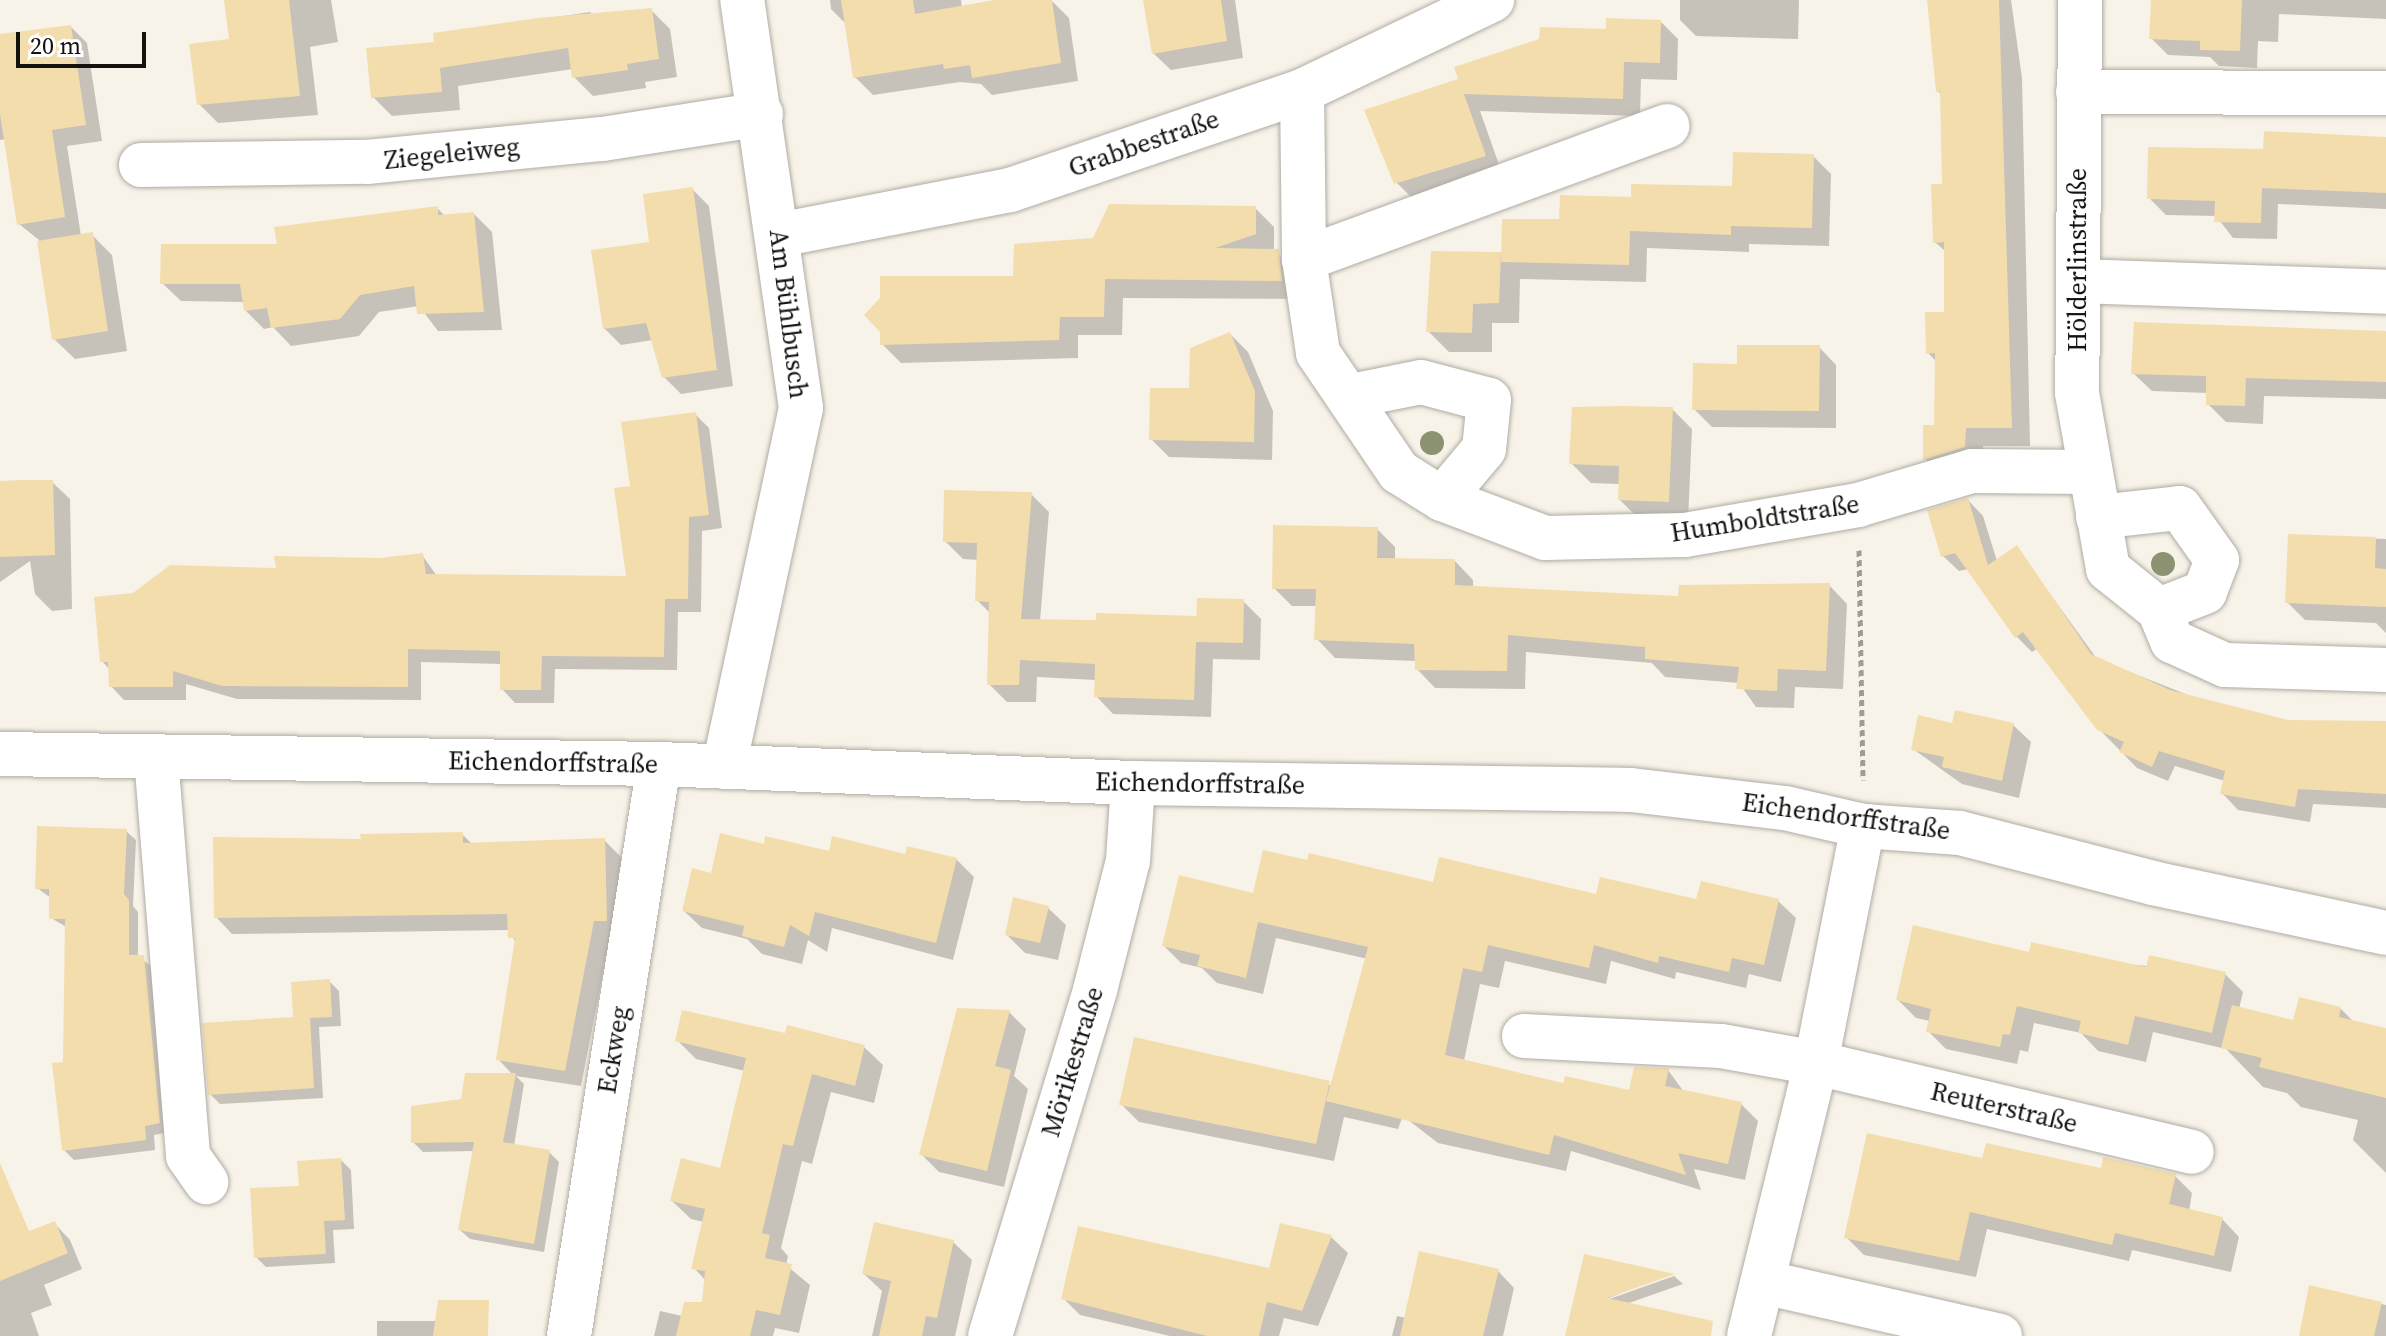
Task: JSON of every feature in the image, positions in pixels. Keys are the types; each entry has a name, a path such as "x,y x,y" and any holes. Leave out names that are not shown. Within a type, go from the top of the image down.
{"street":[{"name":"Am Bühlbusch","path":"724,767 801,408 779,235 742,0"},
{"name":"Grabbestraße","path":"779,235 1010,190 1302,91 1492,0"},
{"name":"Hölderlinstraße","path":"2080,0 2077,393 2108,569 2159,610 2172,641 2225,665 2386,670"},
{"name":"Humboldtstraße","path":"1302,91 1304,259 1318,353 1351,396 1399,472 1442,499 1545,538 1685,535 1858,505 1972,471 2090,472"},
{"path":"2078,92 2386,93"},
{"name":"Ziegeleiweg","path":"141,165 367,162 602,139 761,114"},
{"path":"1304,259 1667,126"},
{"path":"2078,281 2386,292"},
{"path":"1351,396 1421,382 1489,400 1484,449 1442,499"},
{"path":"2098,517 2180,508 2217,560 2205,592 2159,610"},
{"name":"Eichendorffstraße","path":"0,754 659,764 1133,783 1631,790 1785,808 1863,826 1960,833 2153,883 2386,933"},
{"path":"156,757 188,1156 206,1182"},
{"name":"Eckweg","path":"569,1336 659,764"},
{"name":"Mörikestraße","path":"990,1336 1095,990 1128,861 1133,783"},
{"path":"1749,1336 1816,1063 1863,826"},
{"name":"Reuterstraße","path":"1524,1036 1721,1046 1816,1063 2192,1152"},
{"path":"1763,1282 2000,1336"}],"path":[{"path":"1858,505 1863,826"}],"building":[{"path":"224,0 289,0 300,96 197,105 189,44 229,39"},
{"path":"841,0 913,0 915,14 994,0 1052,0 1061,63 972,78 970,65 944,69 943,64 853,78"},
{"path":"1143,0 1221,0 1227,41 1152,54"},
{"path":"1927,0 1999,0 2012,428 1966,428 1965,447 1923,460 1923,425 1934,425 1935,353 1926,354 1925,312 1944,312 1944,242 1933,243 1931,184 1942,184 1940,91 1936,92"},
{"path":"2151,0 2242,0 2240,51 2200,50 2200,41 2149,39"},
{"path":"652,8 659,59 627,64 628,70 572,78 568,48 440,68 442,92 371,98 366,48 434,42 433,33 538,18"},
{"path":"1606,18 1661,20 1660,63 1624,62 1623,99 1464,94 1486,156 1394,184 1364,110 1458,79 1454,67 1539,39 1540,27 1606,29"},
{"path":"71,25 86,125 52,130 65,217 17,225 0,114 0,34"},
{"path":"2264,131 2386,137 2386,193 2262,188 2261,223 2214,222 2215,201 2147,199 2148,147 2263,149"},
{"path":"1733,152 1814,154 1812,228 1731,226 1731,235 1630,231 1629,265 1501,262 1502,219 1559,219 1560,195 1631,197 1631,184 1732,186"},
{"path":"693,187 717,370 662,378 646,323 603,329 591,250 649,242 643,194"},
{"path":"1109,204 1256,206 1256,234 1215,248 1279,249 1282,281 1105,279 1104,317 1060,317 1059,340 880,345 880,332 864,315 880,298 880,276 1013,276 1014,244 1093,238"},
{"path":"438,206 438,215 474,212 484,312 417,314 414,286 360,295 340,319 271,328 267,308 244,311 240,284 160,284 161,244 277,244 274,227"},
{"path":"93,232 108,331 52,340 37,241"},
{"path":"1431,251 1501,252 1499,303 1473,304 1472,333 1426,332"},
{"path":"2134,322 2386,331 2386,382 2246,378 2245,406 2206,405 2206,376 2131,374"},
{"path":"1230,332 1255,391 1254,442 1149,440 1150,388 1189,388 1190,348"},
{"path":"1737,345 1820,345 1819,411 1692,410 1693,363 1737,364"},
{"path":"1572,407 1673,407 1669,502 1618,500 1619,466 1569,464"},
{"path":"696,412 709,515 689,517 688,599 665,599 664,657 542,656 541,690 500,690 500,651 408,649 408,687 222,686 173,671 173,687 109,687 108,662 100,662 94,597 133,593 170,565 276,568 274,556 380,558 423,553 426,574 626,576 614,488 630,486 621,422"},
{"path":"53,480 55,555 0,557 0,481"},
{"path":"944,490 1032,492 1021,619 1096,620 1096,613 1196,616 1197,598 1244,599 1243,643 1196,642 1194,700 1094,697 1095,664 1020,660 1019,685 987,685 989,602 975,601 977,543 943,542"},
{"path":"1968,498 1988,565 2017,545 2091,654 2170,690 2288,720 2386,721 2386,794 2298,789 2295,807 2220,794 2225,771 2159,751 2152,767 2119,752 2124,742 2097,730 2023,632 2015,638 1955,553 1941,557 1927,510"},
{"path":"1273,525 1378,527 1377,558 1455,559 1455,585 1678,596 1679,585 1830,583 1826,671 1778,669 1777,691 1736,689 1739,667 1645,659 1645,647 1508,635 1507,671 1415,670 1414,644 1314,640 1316,589 1272,589"},
{"path":"2288,534 2376,537 2375,568 2386,569 2386,607 2285,603"},
{"path":"1955,710 2014,723 2002,781 1942,767 1944,757 1911,750 1918,715 1952,723"},
{"path":"37,826 127,829 124,894 129,900 129,955 144,955 160,1123 145,1126 146,1140 62,1151 52,1063 63,1062 65,919 49,919 49,889 35,889"},
{"path":"463,832 463,843 605,838 607,921 594,921 565,1071 496,1060 515,938 508,938 507,914 214,918 213,837 361,839 360,834"},
{"path":"720,833 764,844 765,836 829,851 832,836 905,854 907,846 957,858 936,943 815,912 809,936 790,925 784,947 742,936 744,926 682,911 692,868 711,873"},
{"path":"1263,850 1307,860 1309,853 1433,882 1439,857 1596,894 1600,877 1696,899 1701,881 1779,899 1764,965 1732,958 1729,972 1659,956 1658,963 1594,945 1589,968 1488,945 1482,972 1463,968 1445,1055 1563,1083 1565,1076 1629,1090 1634,1067 1669,1068 1665,1086 1742,1102 1728,1164 1678,1153 1686,1175 1554,1135 1549,1155 1326,1101 1368,947 1258,922 1246,978 1197,966 1200,955 1162,946 1179,875 1253,893"},
{"path":"1013,897 1049,906 1040,943 1005,935"},
{"path":"1913,925 2029,952 2031,942 2146,967 2149,955 2226,972 2212,1033 2135,1016 2128,1045 2078,1033 2081,1021 2017,1006 2010,1035 2003,1034 2000,1047 1926,1032 1931,1009 1896,1000"},
{"path":"330,979 332,1017 310,1018 314,1088 208,1095 202,1023 293,1017 291,982"},
{"path":"2299,997 2341,1007 2339,1017 2386,1028 2386,1098 2259,1067 2262,1058 2221,1048 2232,1005 2293,1020"},
{"path":"957,1008 1010,1010 995,1066 1011,1070 987,1171 919,1155"},
{"path":"682,1010 785,1033 787,1025 865,1045 855,1086 812,1074 793,1146 783,1144 762,1233 770,1235 765,1258 792,1264 780,1315 756,1310 750,1336 676,1336 684,1302 702,1302 705,1271 691,1269 705,1209 670,1201 681,1158 720,1168 746,1058 675,1041"},
{"path":"1134,1037 1330,1081 1316,1144 1119,1105"},
{"path":"465,1073 516,1073 503,1142 550,1150 534,1244 458,1230 474,1142 411,1143 411,1106 461,1099"},
{"path":"1867,1133 1982,1158 1986,1143 2101,1168 2103,1157 2176,1174 2169,1204 2223,1217 2214,1256 2115,1233 2112,1245 1970,1212 1959,1261 1844,1238"},
{"path":"341,1158 345,1220 324,1221 326,1254 254,1258 250,1188 299,1186 297,1161"},
{"path":"0,1163 29,1231 55,1221 68,1253 0,1281"},
{"path":"874,1222 954,1240 937,1318 926,1316 922,1336 879,1336 891,1281 862,1274"},
{"path":"1280,1223 1332,1235 1302,1311 1267,1302 1259,1336 1207,1336 1061,1299 1078,1226 1269,1268"},
{"path":"1419,1251 1499,1269 1483,1336 1400,1336"},
{"path":"1584,1254 1675,1274 1607,1298 1713,1321 1711,1336 1565,1336"},
{"path":"2309,1285 2382,1302 2374,1336 2299,1336"},
{"path":"438,1300 489,1300 488,1336 433,1336"}]}
